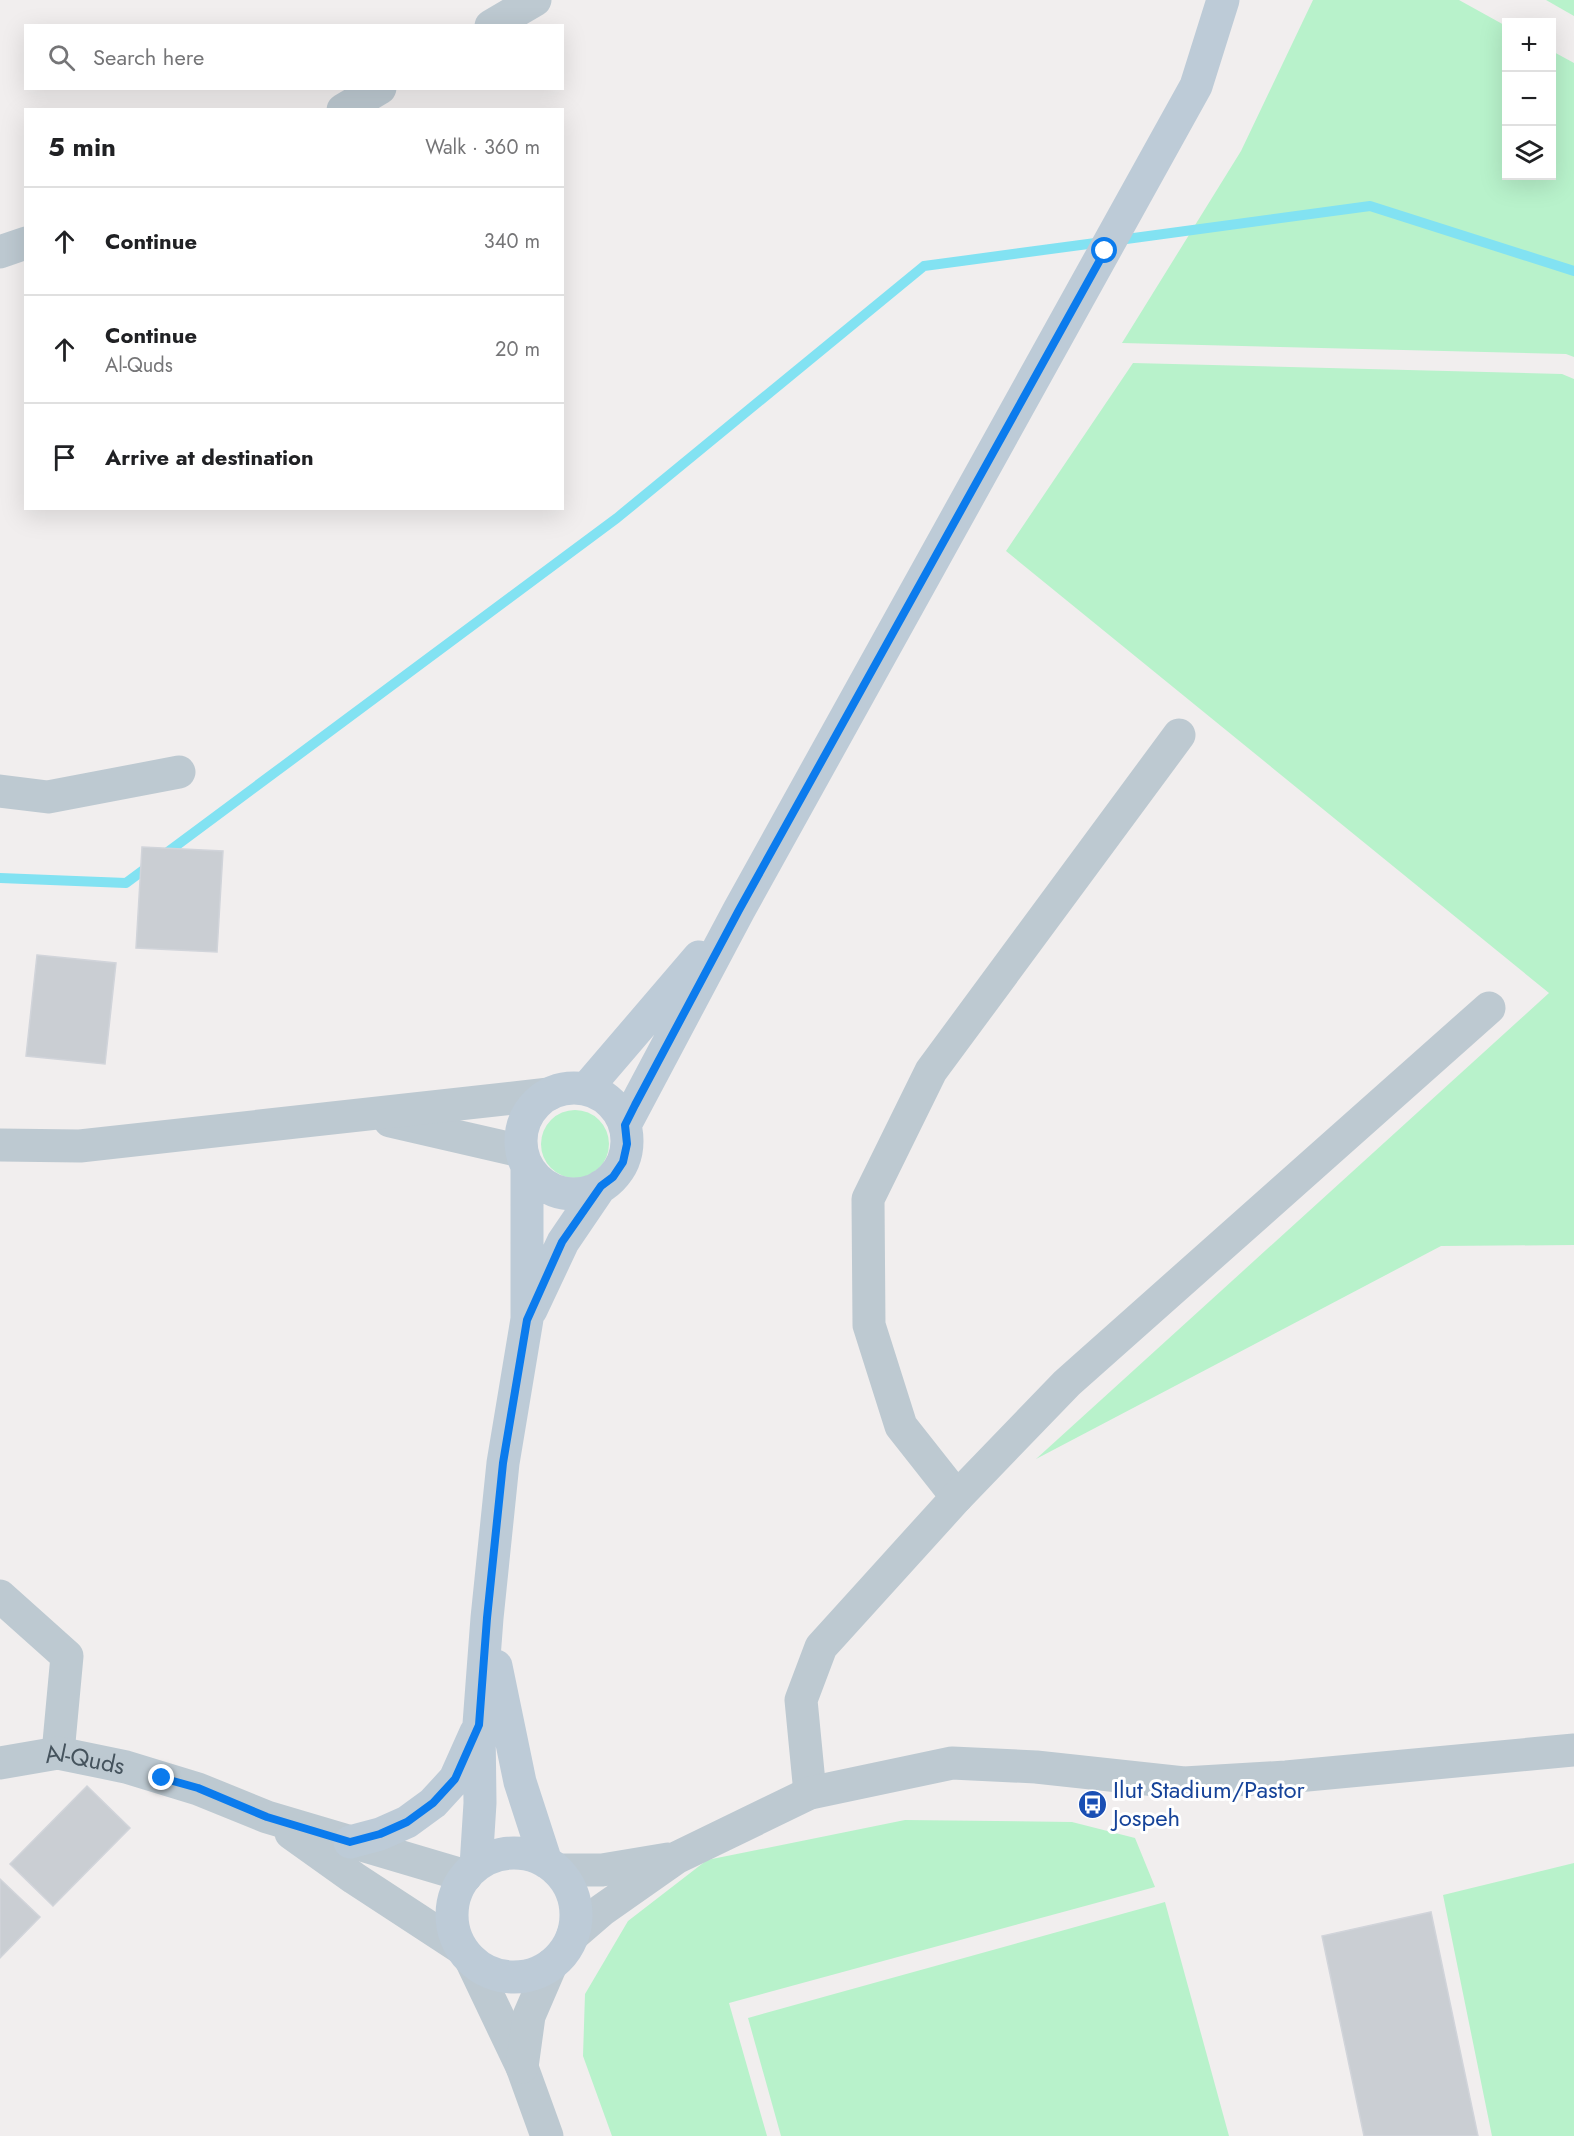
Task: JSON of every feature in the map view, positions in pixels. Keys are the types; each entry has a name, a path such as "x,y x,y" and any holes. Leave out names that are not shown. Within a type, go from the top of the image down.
{"main road":[{"path":"625,1125 739,910 1196,86 1223,0"},
{"path":"586,1089 739,910"},
{"path":"471,1871 480,1803 479,1725 487,1618 503,1463 527,1320 524,1159 520,1135 525,1119 535,1105 549,1094 567,1089 586,1089 603,1096 616,1109 625,1125 627,1144 623,1162 613,1177 601,1186 584,1193 567,1194 551,1190 537,1180 524,1159"},
{"path":"527,1320 562,1242 601,1186"},
{"path":"487,1618 520,1782 551,1866"},
{"path":"350,1842 380,1834 407,1822 433,1803 455,1779 479,1725"},
{"path":"510,1853 528,1855 551,1866 566,1881 573,1894 576,1922 573,1935 564,1952 551,1965 535,1973 518,1977 501,1976 485,1970 466,1954 453,1930 452,1911 456,1892 471,1871 492,1857 510,1853"}],"street":[{"path":"493,24 535,0"},
{"path":"346,108 377,90"},
{"path":"0,252 24,244"},
{"path":"957,1497 901,1426 869,1325 868,1199 931,1071 1179,735"},
{"path":"0,791 48,796 179,772"},
{"path":"810,1793 801,1700 821,1647 957,1497 1067,1383 1489,1008"},
{"path":"0,1145 80,1146 549,1094"},
{"path":"365,1115 524,1159"},
{"path":"0,1596 67,1656 58,1753"},
{"path":"573,1935 602,1910 676,1858 810,1793 952,1763 1036,1767 1185,1783 1286,1777 1574,1750"},
{"name":"Al-Quds","path":"0,1763 58,1753 126,1767 198,1788 267,1817"},
{"path":"267,1817 350,1842 471,1871"},
{"path":"267,1817 466,1954 522,2067 547,2136"},
{"path":"551,1866 602,1870 676,1858"},
{"path":"522,2067 529,2016 551,1965"}],"green space":[{"path":"1313,0 1459,0 1502,24 1502,180 1556,180 1556,53 1574,63 1574,357 1566,354 1122,343 1241,151"},
{"path":"1546,0 1574,0 1574,16"},
{"path":"1133,363 1562,374 1574,379 1574,1245 1441,1246 1036,1459 1549,993 1006,551"},
{"path":"575,1110 588,1113 599,1120 606,1131 609,1144 606,1157 599,1168 588,1175 575,1178 562,1175 551,1168 544,1157 541,1144 544,1131 551,1120 562,1113"},
{"path":"905,1820 1072,1822 1135,1838 1155,1887 729,2003 767,2136 612,2136 583,2056 585,1994 628,1921 707,1860"},
{"path":"1574,1863 1574,2136 1492,2136 1443,1895"},
{"path":"1165,1902 1229,2136 781,2136 748,2018"}],"building":[{"path":"142,847 223,851 217,952 136,948"},
{"path":"37,955 116,963 105,1064 26,1056"},
{"path":"87,1786 130,1828 53,1906 10,1864"},
{"path":"0,1879 40,1917 0,1958"},
{"path":"1431,1912 1478,2136 1364,2136 1322,1936"}],"waterway":[{"path":"1119,240 1370,206 1574,271"},
{"path":"0,878 126,883 617,518 924,266 1103,242"}],"place":[{"name":"Ilut Stadium/Pastor Jospeh","path":"1092,1804"}],"route":[{"path":"162,1778 198,1788 267,1817 350,1842 380,1834 407,1822 433,1803 455,1779 479,1725 503,1463 527,1320 562,1242 601,1186 613,1177 623,1162 627,1144 625,1125 635,1105 739,910 1105,251"}]}
